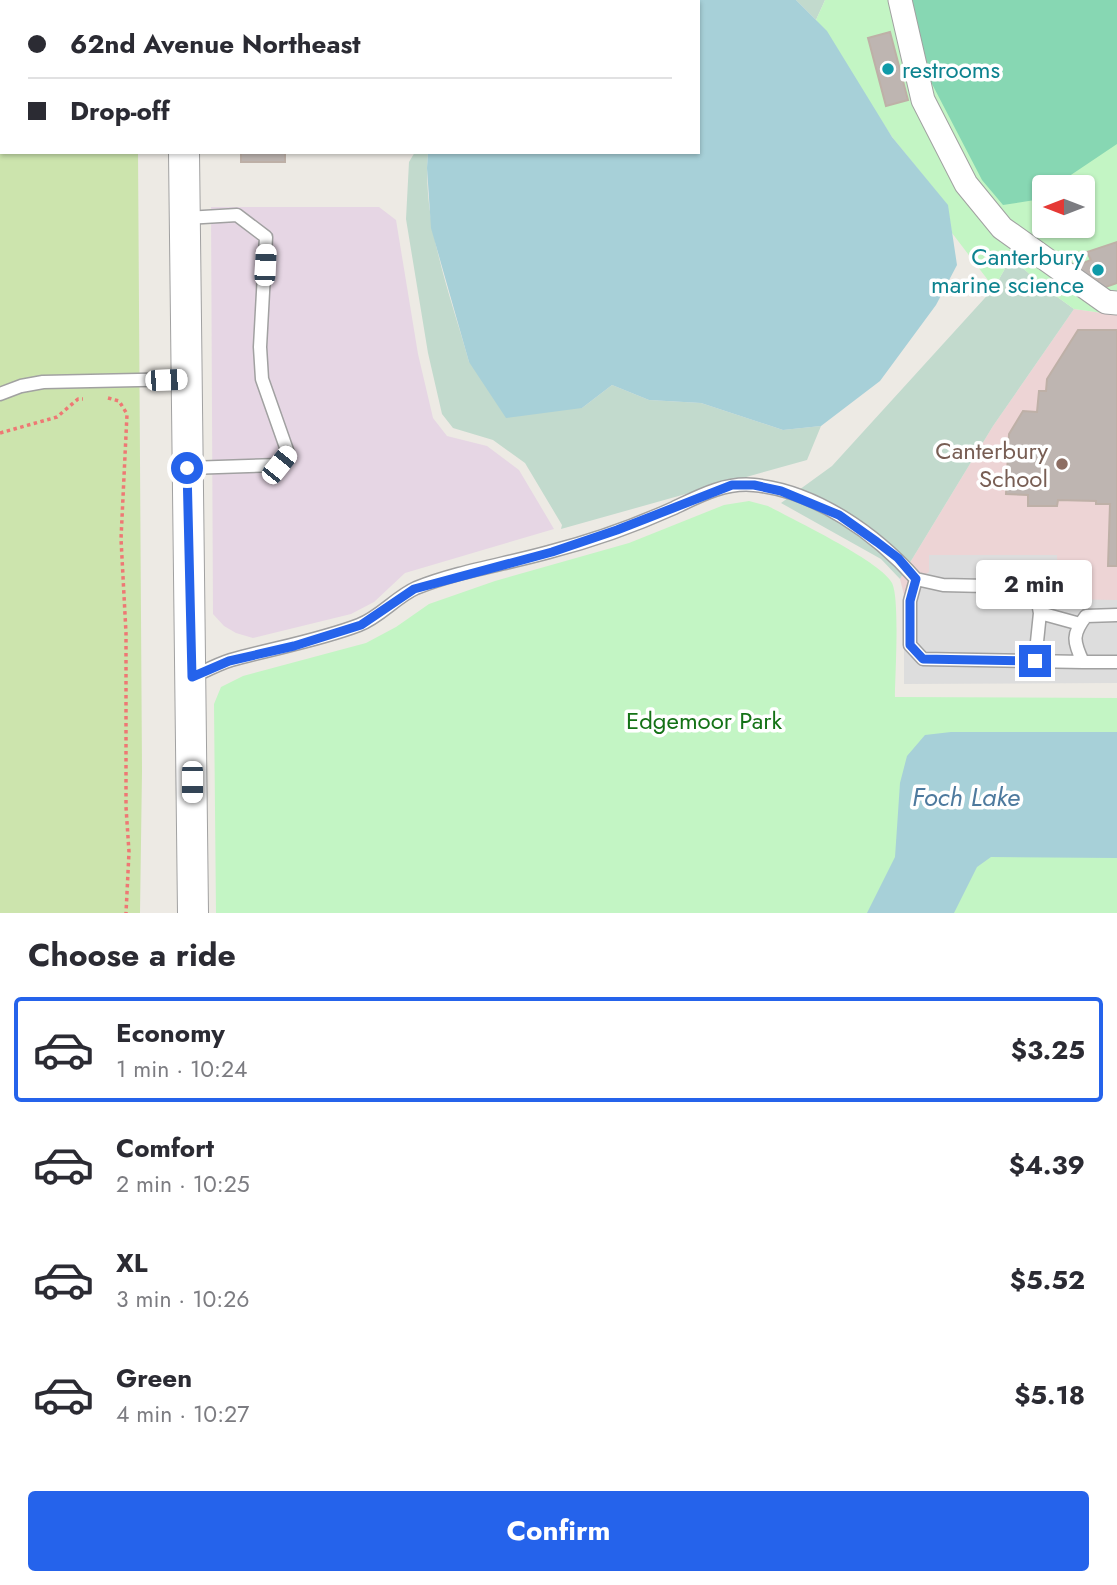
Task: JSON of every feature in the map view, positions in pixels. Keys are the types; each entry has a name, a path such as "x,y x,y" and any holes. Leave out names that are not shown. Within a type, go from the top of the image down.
{"street":[{"path":"900,0 923,100 966,184 1002,228 1106,302 1117,303"},
{"path":"184,154 193,913"}],"lane":[{"path":"184,218 237,215 266,237 260,347 262,379 289,453 279,465 187,468"},
{"path":"0,394 43,382 186,379"},
{"path":"192,677 229,661 294,646 361,625 414,589 552,552 732,485 754,485 781,491 839,515 888,550 916,579 943,585 1035,587 1040,614 1035,661"},
{"path":"916,579 910,601 910,645 923,659 1117,662"},
{"path":"1040,614 1080,624"},
{"path":"1083,662 1076,646 1076,629 1086,615 1117,615"}],"path":[{"path":"102,398 119,401 127,414 121,539 126,633 126,807 129,852 126,913"},
{"path":"0,433 58,417 78,399 86,399"}],"shaded area":[{"path":"211,207 379,207 396,220 418,354 433,418 447,436 487,446 519,470 554,529 405,573 374,602 351,614 253,638 224,626 213,614"},
{"path":"1074,309 1117,315 1117,682 905,599 900,579 993,426"},
{"path":"929,555 1057,555 1058,599 1117,600 1117,683 904,684 904,597 909,584 929,572"}],"green space":[{"path":"796,0 825,0 816,20"},
{"path":"825,0 888,0 912,102 955,188 995,236 1117,315 1074,309 1011,258 994,288 952,233 947,205 892,137 816,20"},
{"path":"908,0 1117,0 1117,144 1071,175 1032,175 1032,200 1003,205 982,180 931,82"},
{"path":"911,0 1117,0 1117,293 1110,292 1034,238 1096,238 1096,175 1032,175 1032,237 1010,221 976,179 934,97"},
{"path":"0,154 138,154 142,771 140,913 0,913"},
{"path":"414,154 428,154 427,179 433,232 469,362 582,408 612,385 649,400 701,403 783,430 821,426 807,460 561,529 562,525 525,463 493,440 453,428 442,414 428,353 406,219 409,162"},
{"path":"1011,258 1074,309 993,426 900,579 881,559 781,503 832,466 994,288"},
{"name":"Edgemoor Park","path":"749,501 768,506 835,542 872,564 892,583 896,620 895,697 1117,698 1117,913 216,913 214,704 221,687 243,676 366,643 396,627 429,604 495,581 629,543 724,505"}],"water":[{"path":"700,0 796,0 827,31 892,137 948,205 957,265 936,305 880,381 821,426 783,430 701,403 649,400 612,385 582,408 506,418 469,362 431,228 428,154 700,154"},
{"name":"Foch Lake","path":"951,732 1117,732 1117,858 991,857 977,867 954,913 867,913 895,857 900,783 907,756 925,735"}],"building":[{"name":"restrooms","path":"890,32 908,100 886,106 868,38"},
{"path":"241,154 285,154 285,162 241,162"},
{"name":"Canterbury marine science","path":"1117,242 1117,283 1100,289 1098,281 1089,283 1075,277 1083,263 1091,260 1087,252"},
{"name":"Canterbury School","path":"1078,330 1117,330 1117,566 1108,566 1110,504 1058,500 1057,506 1028,506 1028,495 1006,494 1009,434 1023,411 1037,412 1039,391 1046,391 1047,379"}],"place":[{"name":"restrooms","path":"888,69"},
{"name":"Canterbury marine science","path":"1098,270"},
{"name":"Canterbury School","path":"1062,464"}],"route":[{"path":"187,468 192,677 229,661 294,646 361,625 414,589 458,575 552,552 639,523 732,485 754,485 808,501 839,515 898,558 916,579 910,601 910,645 923,659 1035,661"}]}
